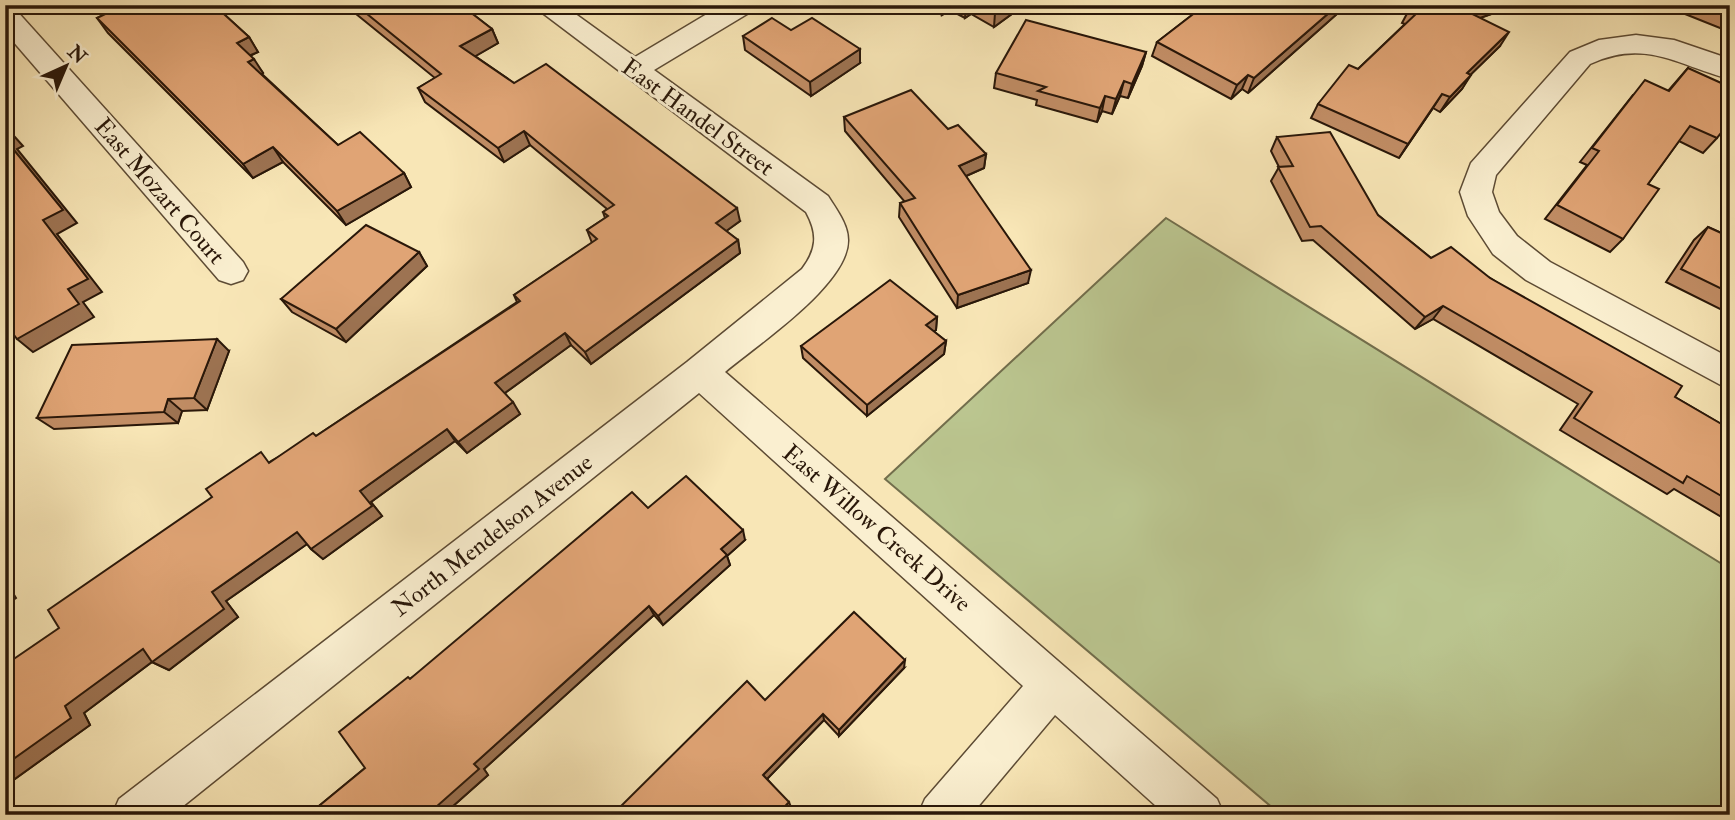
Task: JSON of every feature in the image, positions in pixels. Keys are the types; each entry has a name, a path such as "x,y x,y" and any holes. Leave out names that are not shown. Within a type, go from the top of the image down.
{"street":[{"path":"6,16 32,5"},
{"name":"East Handel Street","path":"545,5 817,204 829,223 833,243"},
{"path":"633,70 742,5"},
{"name":"East Mozart Court","path":"6,16 231,271"},
{"path":"1730,70 1692,53 1656,44 1623,42 1598,47 1580,58 1482,172 1476,192 1484,216 1505,245 1538,271 1730,375"},
{"name":"North Mendelson Avenue","path":"135,815 700,372 814,278 828,261 833,243"},
{"name":"East Willow Creek Drive","path":"700,372 1201,815"},
{"path":"941,815 1053,684"}],"green space":[{"path":"1166,218 1730,569 1730,815 1281,815 885,479"}],"building":[{"path":"121,5 214,5 249,37 237,43 254,59 248,62 338,145 360,132 404,173 337,211 273,147 243,164 97,18"},
{"path":"356,5 461,5 492,29 460,46 514,83 546,64 737,208 716,223 738,240 585,352 565,333 495,383 513,402 458,442 447,429 360,491 372,506 311,549 297,532 212,592 224,609 152,662 143,649 65,706 71,718 5,765 5,665 59,628 48,610 212,497 206,489 261,452 269,463 313,433 316,436 520,301 514,295 597,239 587,230 608,216 603,212 614,205 524,131 498,148 418,88 441,74"},
{"path":"982,5 1006,5 995,13"},
{"path":"1205,5 1338,5 1254,78 1248,75 1237,85 1157,42"},
{"path":"1414,5 1483,5 1466,11 1509,32 1467,73 1471,75 1450,97 1442,94 1408,144 1318,104 1349,65 1358,69 1418,12 1410,8"},
{"path":"1712,5 1730,5 1730,12"},
{"path":"772,18 791,30 812,18 860,49 810,82 743,36"},
{"path":"1026,20 1146,52 1132,84 1124,81 1116,99 1105,96 1100,108 1038,91 1046,87 996,73"},
{"path":"1688,68 1730,87 1730,122 1717,138 1690,126 1648,184 1659,189 1623,239 1557,205 1599,151 1592,148 1645,80 1669,91"},
{"path":"911,90 948,129 958,125 986,154 959,166 1031,270 958,295 900,203 915,198 844,117"},
{"path":"1330,132 1378,215 1431,258 1451,247 1490,278 1682,386 1675,397 1730,429 1730,501 1687,476 1683,483 1574,418 1592,392 1443,306 1425,317 1321,226 1310,227 1278,167 1293,166 1277,137"},
{"path":"5,139 63,210 43,220 88,279 68,289 79,304 17,339 5,323"},
{"path":"366,225 419,252 336,329 281,299"},
{"path":"1708,227 1730,237 1730,293 1681,269"},
{"path":"890,280 937,317 926,325 946,341 867,405 801,346"},
{"path":"217,339 194,398 168,399 164,412 37,418 72,345"},
{"path":"686,476 743,530 721,549 727,555 658,616 649,606 474,764 479,769 427,815 308,815 365,768 339,732 408,677 410,679 632,492 648,508"},
{"path":"854,612 905,660 839,730 823,714 763,775 789,802 777,815 612,815 747,681 765,700"}]}
